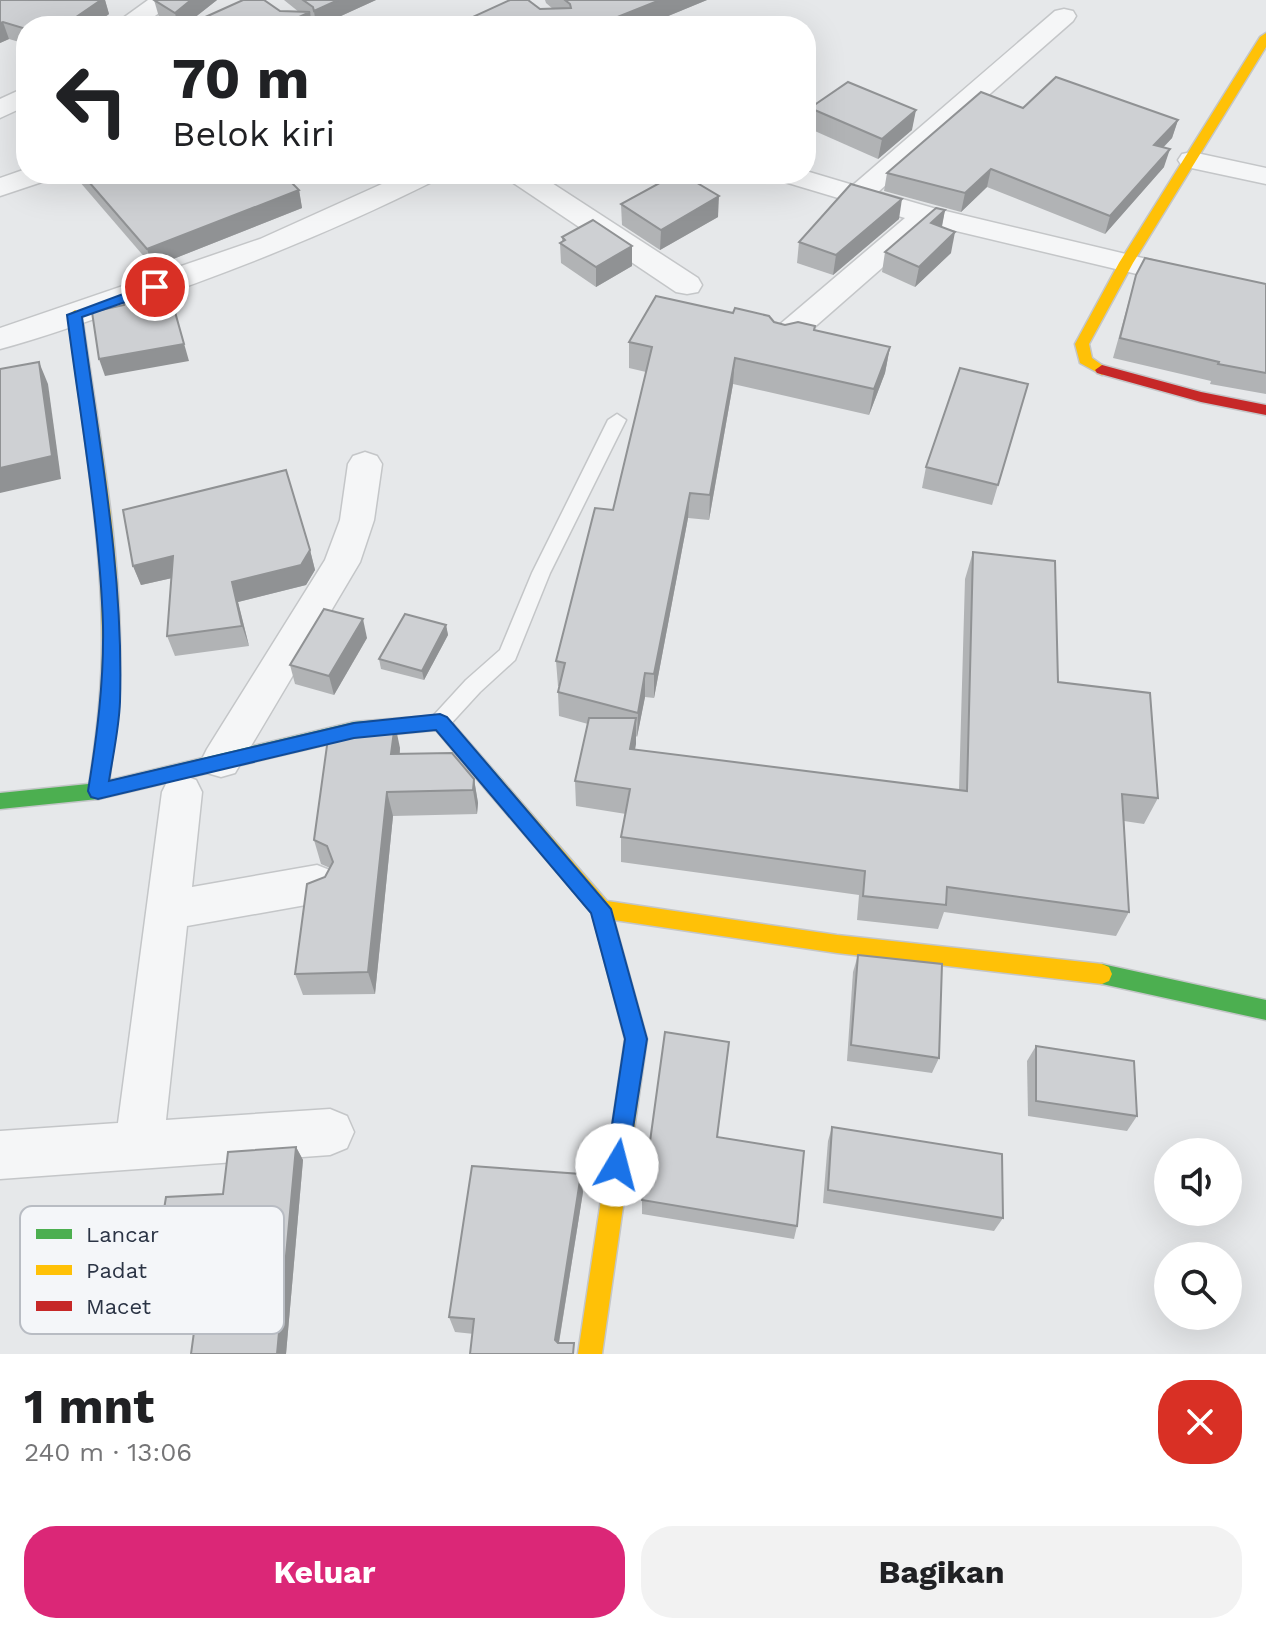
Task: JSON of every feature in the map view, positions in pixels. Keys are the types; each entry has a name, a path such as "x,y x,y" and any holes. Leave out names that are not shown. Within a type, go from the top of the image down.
{"street":[{"path":"140,16 165,0"},
{"path":"857,196 1064,16"},
{"path":"1266,37 1126,263 1082,344 1085,360 1094,368 1201,397 1266,410"},
{"path":"1192,160 1266,176"},
{"path":"816,183 925,215 1188,278"},
{"path":"0,339 75,315 312,228 405,184"},
{"path":"534,184 687,285"},
{"path":"783,338 925,215"},
{"path":"75,315 107,567 111,626 110,705 98,791"},
{"path":"221,761 342,562 357,520 365,464"},
{"path":"0,801 98,791 354,730 440,722 601,909 636,1039 590,1354"},
{"path":"139,1144 182,792"},
{"path":"170,910 317,884"},
{"path":"601,909 837,944 1088,971 1266,1010"},
{"path":"0,1155 330,1132"}],"lane":[{"path":"440,722 473,686 501,664 513,647 541,573 617,420"}],"building":[{"path":"0,0 101,0 78,16 16,16 16,26 0,23"},
{"path":"154,0 191,0 175,13"},
{"path":"243,0 264,0 280,11 310,12 301,16 208,16"},
{"path":"303,0 338,0 314,11"},
{"path":"510,0 528,0 540,9 571,8 565,0 660,0 620,16 475,16"},
{"path":"1056,77 1178,120 1154,145 1170,149 1110,216 991,169 965,193 887,173 981,92 1023,108"},
{"path":"848,82 916,110 882,139 816,111 816,104"},
{"path":"91,184 293,184 299,190 147,249"},
{"path":"658,184 699,184 719,196 661,230 621,204"},
{"path":"851,184 902,199 836,255 799,242"},
{"path":"936,208 945,210 931,223 955,232 919,267 885,252"},
{"path":"593,220 632,246 596,267 560,243 565,240 562,237"},
{"path":"1145,258 1266,284 1266,373 1218,364 1120,338 1136,275"},
{"path":"168,287 184,344 99,359 92,312 124,305 123,297"},
{"path":"656,296 733,313 735,308 769,316 774,322 785,325 798,322 815,326 814,330 890,347 874,389 735,358 710,495 690,493 654,674 645,673 638,713 558,692 565,663 556,661 595,508 613,510 652,347 629,342"},
{"path":"39,362 52,456 0,468 0,369"},
{"path":"960,368 1028,384 998,485 926,467"},
{"path":"286,470 310,550 301,565 232,582 242,626 167,636 173,556 133,566 123,510"},
{"path":"973,552 1055,561 1058,682 1150,693 1158,798 1122,794 1129,912 947,887 946,905 863,896 865,871 621,837 630,789 575,781 589,718 636,718 630,749 967,791"},
{"path":"324,609 363,619 329,676 290,665"},
{"path":"405,614 446,625 422,671 379,659"},
{"path":"395,724 391,754 452,753 474,779 473,790 387,792 368,972 295,974 307,884 325,877 333,862 327,846 314,840 329,731 348,726"},
{"path":"858,955 942,964 939,1058 851,1045"},
{"path":"665,1032 729,1042 717,1137 804,1151 797,1226 642,1200"},
{"path":"1036,1046 1134,1061 1137,1116 1036,1101"},
{"path":"832,1127 1002,1154 1003,1218 828,1190"},
{"path":"296,1147 284,1278 284,1206 165,1206 166,1197 223,1194 228,1152"},
{"path":"472,1166 581,1174 555,1340 558,1343 574,1343 573,1354 470,1354 474,1319 449,1317"},
{"path":"194,1334 279,1334 277,1354 191,1354"}],"traffic: fast":[{"path":"0,801 98,791 354,730 440,722 495,786"},
{"path":"1102,974 1266,1010"}],"traffic: slow":[{"path":"1102,370 1085,360 1082,344 1126,263 1266,37"},
{"path":"75,315 102,509 109,587 110,688 98,791"},
{"path":"495,786 601,909 636,1039 590,1354"},
{"path":"601,909 837,944 1102,974"}],"traffic: jam":[{"path":"1102,370 1201,397 1266,410"}],"route":[{"path":"155,287 75,315 107,567 111,626 110,705 98,791 354,730 440,722 601,909 636,1039 617,1165"}]}
